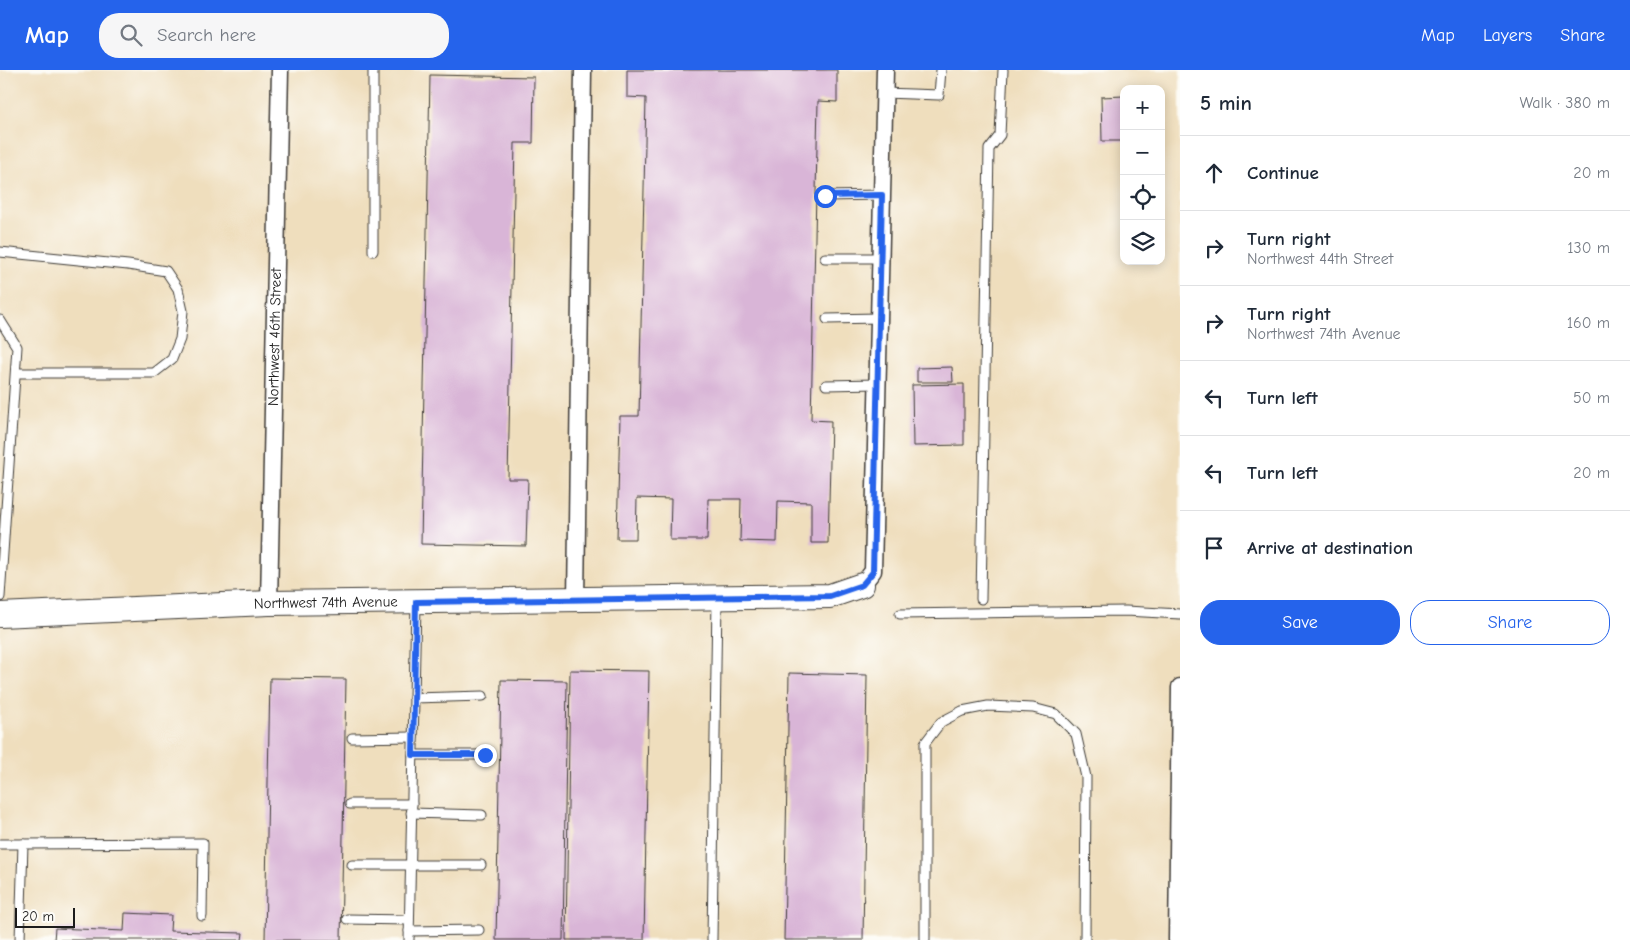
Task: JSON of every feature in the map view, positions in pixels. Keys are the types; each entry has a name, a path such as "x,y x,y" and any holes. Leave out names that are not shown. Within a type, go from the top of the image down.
{"street":[{"name":"Northwest 46th Street","path":"268,603 280,70"},
{"path":"576,600 583,70"},
{"path":"862,585 873,572 885,70"},
{"name":"Northwest 74th Avenue","path":"0,615 268,603 830,596 862,585"},
{"path":"1178,934 1180,687"}],"lane":[{"path":"373,70 373,251"},
{"path":"884,93 939,95 941,70"},
{"path":"981,599 988,149 1000,135 1003,70"},
{"path":"825,196 882,195"},
{"path":"0,252 128,265 166,271 178,289 183,311 180,339 172,359 154,373 16,373"},
{"path":"824,258 880,258"},
{"path":"827,319 879,318"},
{"path":"0,320 17,347 0,597"},
{"path":"826,385 877,384"},
{"path":"712,940 718,598"},
{"path":"416,602 409,935 479,930"},
{"path":"900,614 1126,611 1180,614"},
{"path":"414,698 483,696"},
{"path":"925,940 925,742 941,722 962,711 988,706 1034,708 1056,714 1076,734 1086,778 1085,940"},
{"path":"352,738 413,737"},
{"path":"413,755 485,755"},
{"path":"350,804 482,815"},
{"path":"0,844 203,843 202,916"},
{"path":"20,940 23,844"},
{"path":"352,865 481,865"},
{"path":"347,919 409,920"}],"building":[{"path":"627,70 837,70 837,102 818,101 811,420 831,421 828,543 811,543 811,502 778,501 777,542 740,541 741,499 708,499 707,540 670,540 671,499 637,498 636,539 617,539 620,416 639,416 646,98 627,97"},
{"path":"430,75 534,77 533,143 515,143 508,479 528,479 526,546 421,544"},
{"path":"1120,96 1120,141 1102,141 1101,97"},
{"path":"952,367 953,382 917,382 917,368"},
{"path":"964,384 964,445 913,446 912,385"},
{"path":"570,670 649,671 644,940 566,940"},
{"path":"789,673 867,675 863,940 784,940"},
{"path":"270,678 346,679 341,940 265,940"},
{"path":"501,680 567,681 563,940 496,940"},
{"path":"125,913 171,915 170,931 243,933 242,940 54,940 55,928 124,931"}],"route":[{"path":"485,755 413,755 416,602 830,596 862,585 873,572 882,195 825,196"}]}
